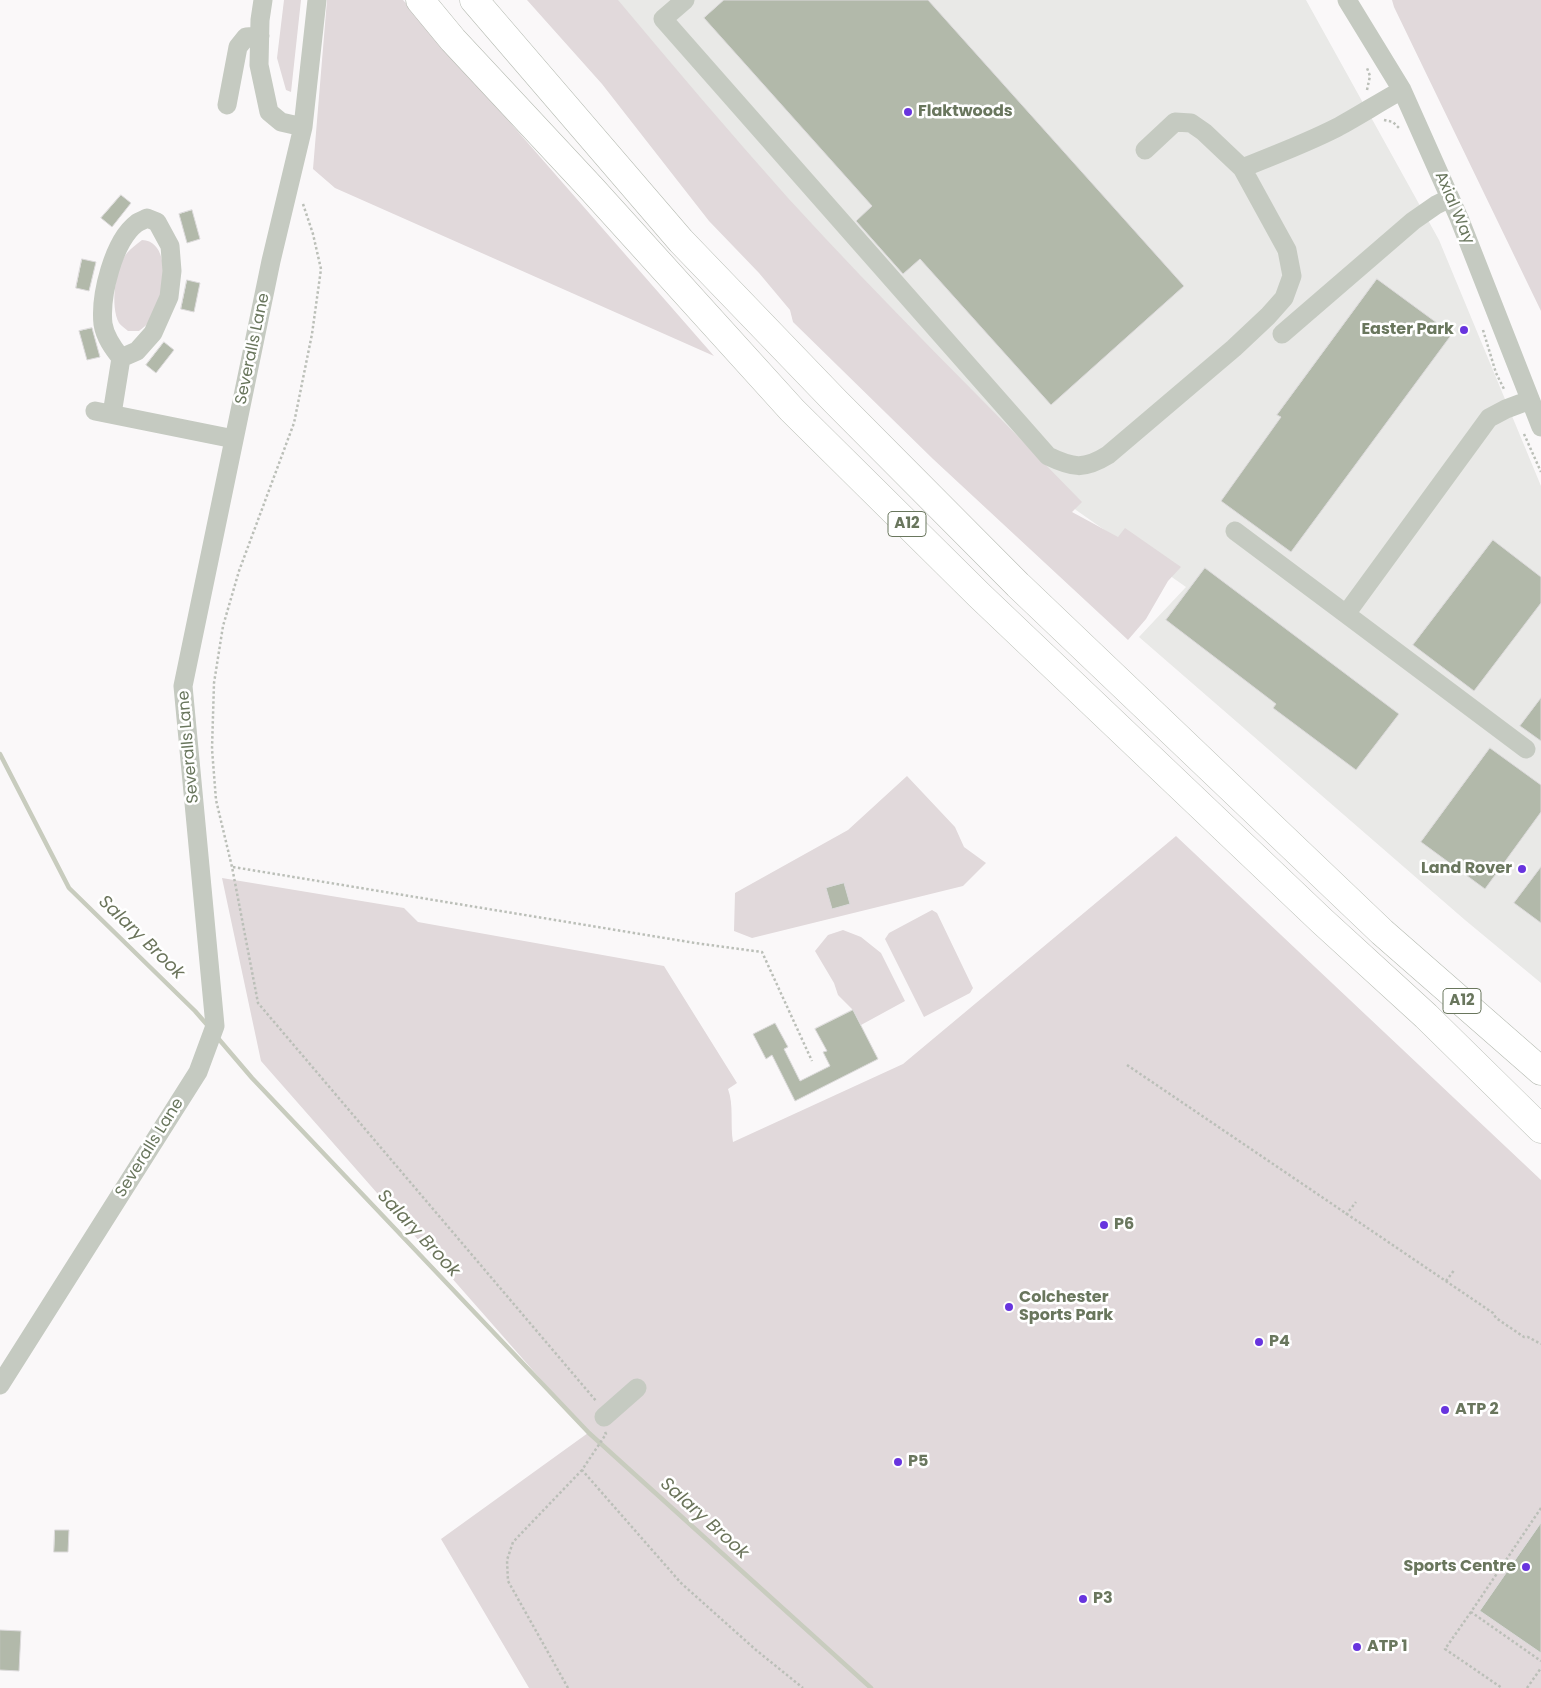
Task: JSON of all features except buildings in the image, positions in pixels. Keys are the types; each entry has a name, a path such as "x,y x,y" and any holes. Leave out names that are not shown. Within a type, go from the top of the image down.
{"highway":[{"name":"A12","path":"420,0 453,40 591,188 792,410 979,595 1322,921 1426,1016 1541,1129"},
{"name":"A12","path":"474,0 681,241 828,394 1018,585 1382,932 1541,1071"},
{"name":"A12","path":"1382,932 1541,1053"},
{"name":"A12","path":"1426,1016 1541,1112"}],"street":[{"path":"263,0 259,65 268,112 281,122 302,127"},
{"name":"Severalls Lane","path":"0,1385 198,1072 215,1026 183,686 271,261 294,169 302,127 317,0"},
{"path":"684,0 663,19 1048,456 1076,466 1093,464 1108,455 1234,348 1284,298 1292,276 1287,250 1242,168 1204,132 1191,123 1176,122 1145,150"},
{"name":"Axial Way","path":"1347,0 1402,90 1450,198 1541,427"},
{"path":"227,105 238,47 246,37 260,36"},
{"path":"1242,168 1299,146 1339,126 1402,90"},
{"path":"1282,334 1413,221 1450,198"},
{"path":"122,358 111,345 103,325 105,294 111,262 136,223 147,218 157,222 170,246 172,271 169,297 153,332 137,351 122,358 104,413 234,439"},
{"path":"1346,614 1489,418 1530,400"},
{"path":"1235,531 1526,749"},
{"path":"605,1426 637,1388"}],"path":[{"path":"1365,63 1370,76 1367,91 1381,119 1393,122 1403,133"},
{"path":"294,169 321,269 312,334 294,422 238,571 223,626 214,683 212,749 216,800 232,867 258,1003 604,1411 605,1426 594,1452 582,1470 513,1542 507,1560 508,1581 568,1688"},
{"path":"232,867 695,943 762,952 812,1061"},
{"path":"1127,1065 1493,1313 1496,1318 1524,1337 1528,1337 1541,1344"},
{"path":"1346,1215 1356,1202"},
{"path":"1446,1281 1455,1269"},
{"path":"582,1470 681,1583 756,1650 803,1688"},
{"path":"1502,1688 1446,1649 1541,1508"},
{"path":"1471,1612 1541,1661"},
{"path":"1527,1688 1541,1668"}],"shaded area":[{"path":"284,0 301,0 291,92 286,90 277,58"},
{"path":"327,0 403,0 714,356 335,188 313,169"},
{"path":"527,0 618,0 702,100 824,237 1082,502 1072,512 1118,537 1125,528 1181,567 1168,581 1146,619 1128,640 933,459 793,322 790,310 759,273 709,221 602,84"},
{"path":"600,0 1306,0 1439,240 1541,486 1541,983 1465,920 1139,637 1186,587 1076,510 855,291"},
{"path":"1392,0 1541,0 1541,311 1394,7"},
{"path":"142,240 155,245 159,251 163,265 163,280 156,308 148,323 139,331 128,331 119,323 116,316 115,287 119,268 123,260 129,251"},
{"path":"907,776 955,827 964,847 986,863 963,886 752,938 734,931 735,893 848,830"},
{"name":"Colchester Sports Park","path":"1176,836 1541,1180 1541,1688 529,1688 441,1539 588,1433 261,1061 222,878 404,908 418,922 664,966 737,1083 728,1089 731,1102 733,1142 903,1064"},
{"path":"932,910 937,913 973,988 970,993 924,1017 885,939 889,933"},
{"path":"843,930 861,937 881,953 905,1001 861,1025 853,1010 838,995 834,983 815,951 828,935"}],"waterway":[{"name":"Salary Brook","path":"0,754 69,888 209,1027"},
{"name":"Salary Brook","path":"217,1037 252,1078 589,1433 871,1688"}],"place":[{"name":"Flaktwoods","path":"908,112"},
{"name":"Easter Park","path":"1464,330"},
{"name":"Land Rover","path":"1522,869"},
{"name":"P6","path":"1104,1225"},
{"name":"Colchester Sports Park","path":"1009,1307"},
{"name":"P4","path":"1259,1342"},
{"name":"ATP 2","path":"1445,1410"},
{"name":"P5","path":"898,1462"},
{"name":"Sports Centre","path":"1526,1567"},
{"name":"P3","path":"1083,1599"},
{"name":"ATP 1","path":"1357,1647"}]}
